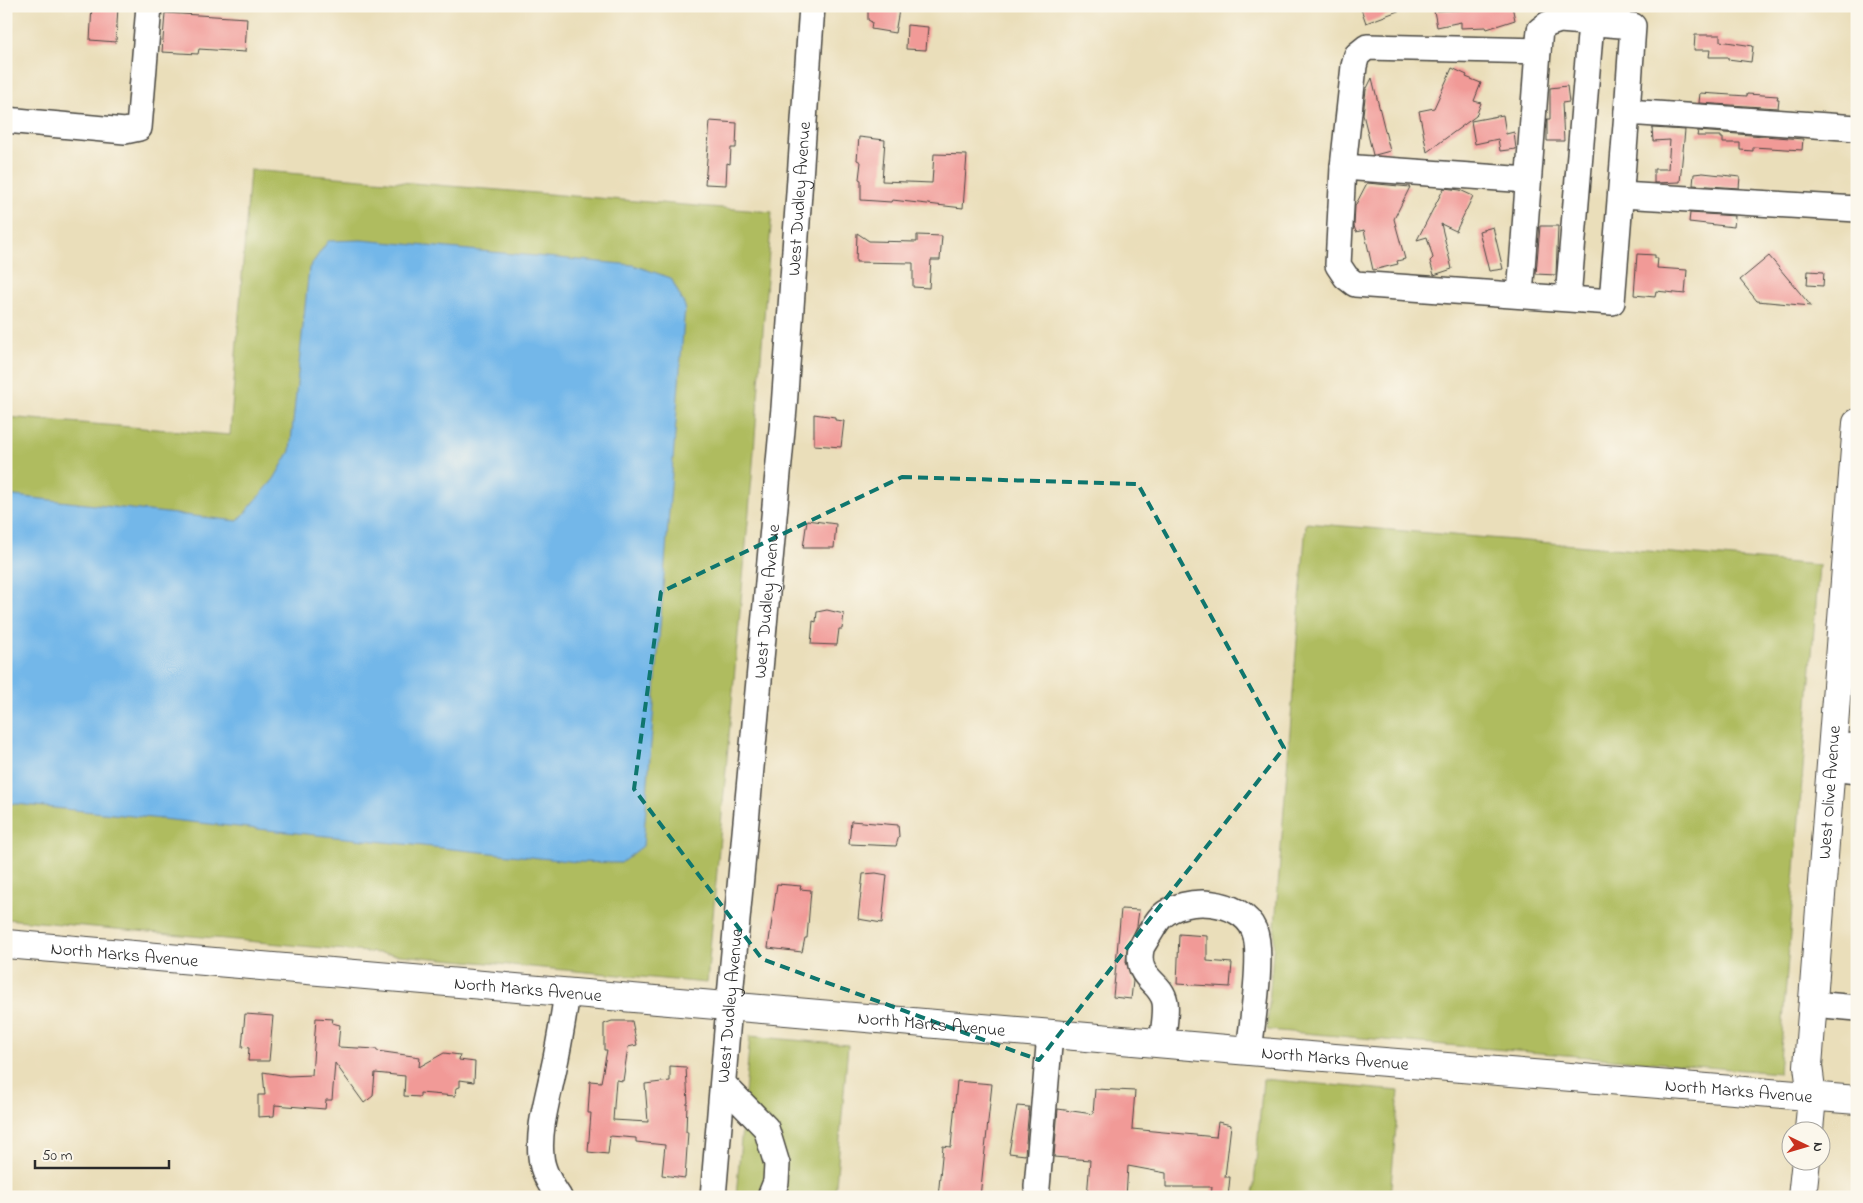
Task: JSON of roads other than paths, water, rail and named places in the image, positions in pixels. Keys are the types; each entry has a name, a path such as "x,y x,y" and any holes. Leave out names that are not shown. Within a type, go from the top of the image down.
{"main road":[{"name":"West Olive Avenue","path":"1810,1120 1812,1096 1808,1066 1813,1004 1844,758 1857,423"},
{"name":"North Marks Avenue","path":"6,944 1162,1044 1857,1100"},
{"path":"1802,1197 1805,1170"}],"street":[{"path":"6,120 124,131 139,128 149,6"},
{"name":"West Dudley Avenue","path":"713,1197 784,408 812,6"},
{"path":"1520,295 1540,30 1548,24 1560,20 1633,26 1612,302 1355,284 1346,277 1338,265 1344,167 1354,66 1357,55 1367,47 1538,51"},
{"path":"1568,298 1591,23"},
{"path":"1627,112 1857,128"},
{"path":"1344,167 1528,180"},
{"path":"1621,195 1857,208"},
{"path":"1162,1044 1165,1002 1157,986 1145,976 1141,964 1142,948 1162,917 1175,908 1189,904 1218,904 1235,909 1245,917 1254,929 1258,942 1258,966 1248,1051"},
{"path":"560,1197 551,1186 540,1155 544,1116 560,1043 567,993"},
{"path":"1813,1004 1857,1008"},
{"path":"1037,1187 1050,1034"},
{"path":"723,1084 766,1128 777,1164 776,1182 770,1197"}],"water":[{"path":"361,240 633,265 671,278 685,306 643,846 621,863 578,862 6,803 6,495 238,521 274,479 290,451 309,268 328,241"}]}
